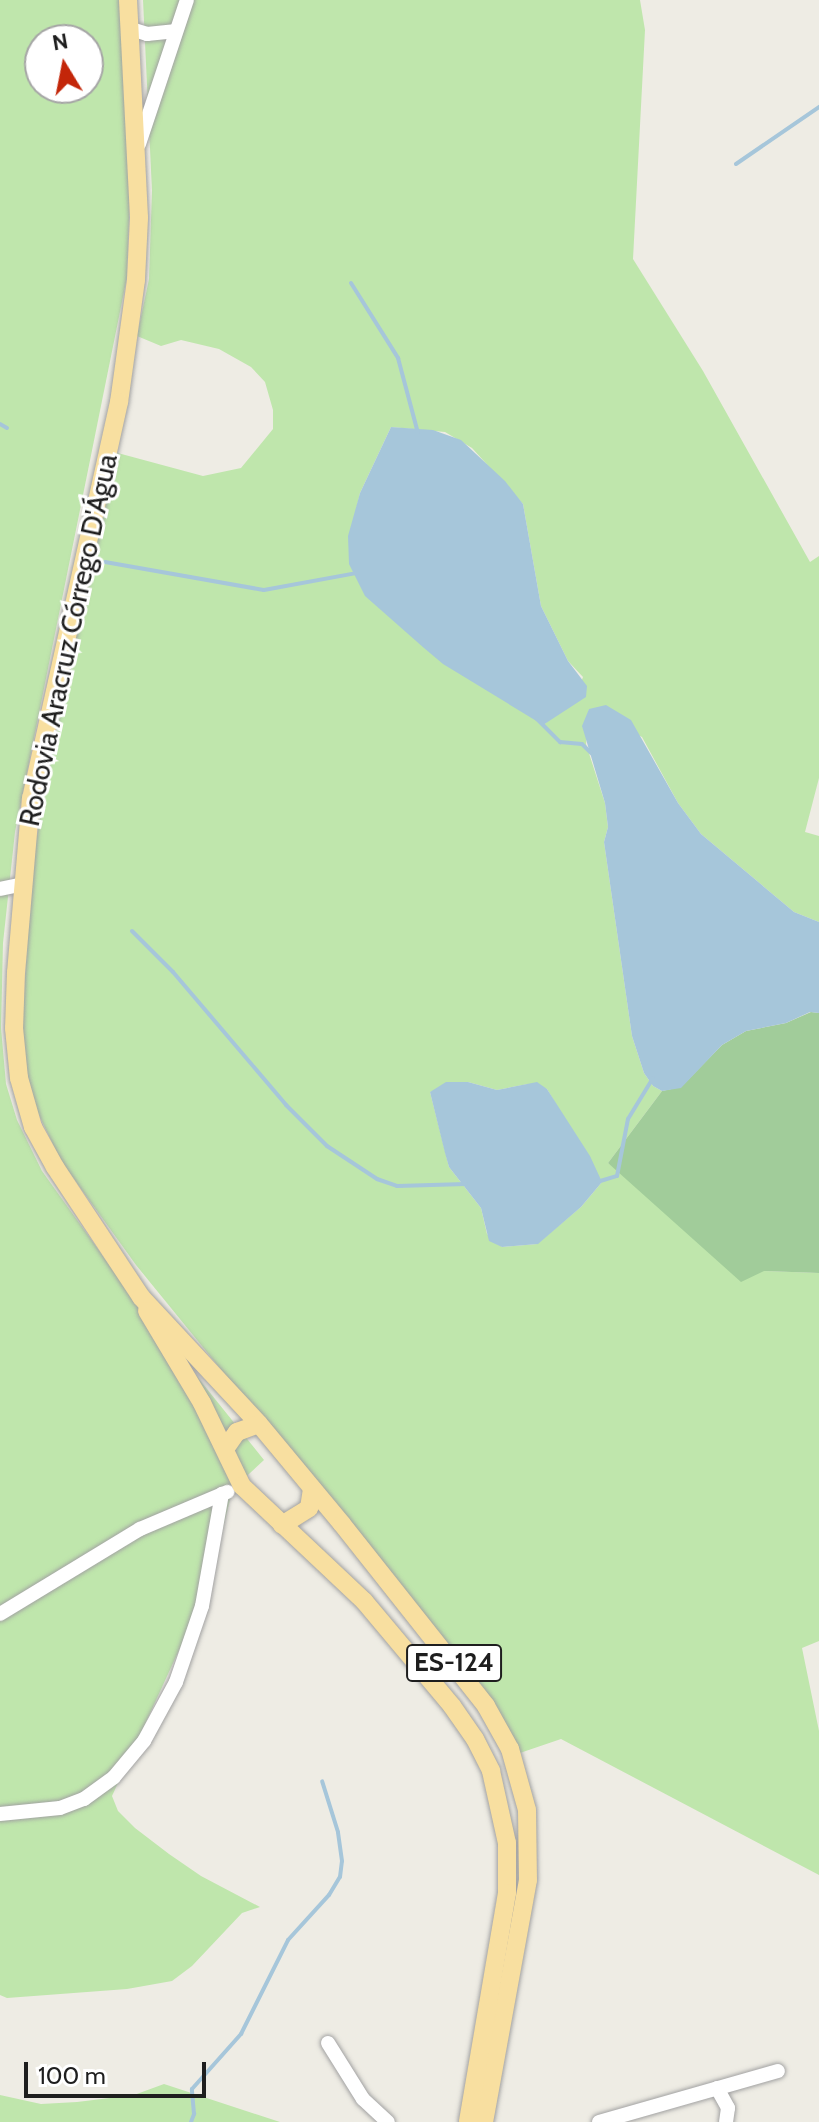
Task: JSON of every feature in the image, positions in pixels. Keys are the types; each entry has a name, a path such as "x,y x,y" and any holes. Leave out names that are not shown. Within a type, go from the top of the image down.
{"main road":[{"name":"Rodovia Aracruz Córrego D'Água","path":"128,0 139,218 136,280 119,402 31,798 14,1028 19,1078 33,1127 55,1167 141,1297 259,1424 486,1706 510,1749 522,1783 528,1834 528,1880 484,2122"},
{"name":"Rodovia Aracruz Córrego D'Água","path":"141,1297 155,1329 202,1403 242,1486 341,1579 391,1632 465,1724 491,1771 507,1843 507,1893 468,2122"},
{"path":"225,1449 237,1432 259,1424"},
{"path":"282,1525 309,1508 312,1489"}],"street":[{"path":"136,151 187,0"},
{"path":"131,29 147,34 174,31"},
{"path":"0,889 23,884"},
{"path":"0,1614 140,1529 242,1486"},
{"path":"0,1814 60,1808 84,1799 114,1777 144,1741 176,1682 202,1606 222,1494"},
{"path":"328,2043 363,2099 388,2122"},
{"path":"599,2122 778,2071"},
{"path":"717,2088 728,2108 726,2122"}],"green space":[{"path":"0,0 121,0 130,190 127,277 15,832 3,943 1,1028 6,1084 17,1120 42,1171 125,1287 264,1460 237,1485 231,1496 208,1587 112,1796 118,1811 169,1854 201,1876 260,1907 242,1913 192,1966 172,1981 127,1989 7,1998 0,1995"},
{"path":"143,0 640,0 645,30 633,259 703,371 810,562 819,556 819,778 805,832 819,836 819,922 794,912 701,834 678,803 642,737 589,709 586,744 605,803 608,827 604,842 632,1036 644,1073 653,1086 662,1091 608,1163 764,1271 819,1273 819,1641 802,1648 819,1731 819,1875 561,1739 517,1754 241,1394 136,1265 61,1161 38,1113 28,1080 22,1027 32,867 45,788 114,452 203,476 241,468 273,429 273,410 265,382 251,367 219,349 181,340 161,346 137,336 149,279 152,191","holes":["391,427 445,432 472,448 523,504 541,606 568,661 583,677 574,701 543,725 355,514 360,493","468,1082 497,1090 528,1084 547,1089 602,1182 581,1207 537,1244 502,1247 487,1234 481,1208 449,1167 430,1092"]},
{"path":"811,1012 819,1013 819,1273 764,1271 741,1282 608,1163 662,1091 681,1087 722,1045 746,1031 786,1023"},
{"path":"164,2084 280,2122 0,2122 0,2095 41,2104 77,2102 134,2095"}],"water":[{"path":"391,427 433,430 461,440 505,481 523,504 541,606 568,661 587,686 586,697 543,725 443,664 365,596 349,564 348,536 360,493"},
{"path":"606,705 631,720 678,803 701,834 794,912 819,922 819,1013 810,1012 786,1023 746,1031 722,1045 681,1088 662,1091 653,1086 644,1073 632,1036 604,842 608,827 605,803 582,726 589,709"},
{"path":"446,1082 468,1082 497,1090 537,1082 547,1089 590,1156 602,1182 581,1207 538,1244 502,1247 489,1241 481,1208 449,1167 445,1153 430,1092"}],"waterway":[{"path":"736,164 819,107"},
{"path":"351,283 398,358 418,433"},
{"path":"0,424 7,428"},
{"path":"105,562 264,590 357,573"},
{"path":"537,719 560,742 582,744 591,753"},
{"path":"132,931 173,972 286,1105 327,1146 377,1179 397,1186 466,1184"},
{"path":"597,1182 617,1176 628,1119 653,1078"},
{"path":"191,2122 194,2114 192,2089 241,2034 288,1940 329,1895 340,1877 342,1861 338,1832 322,1781"}]}
